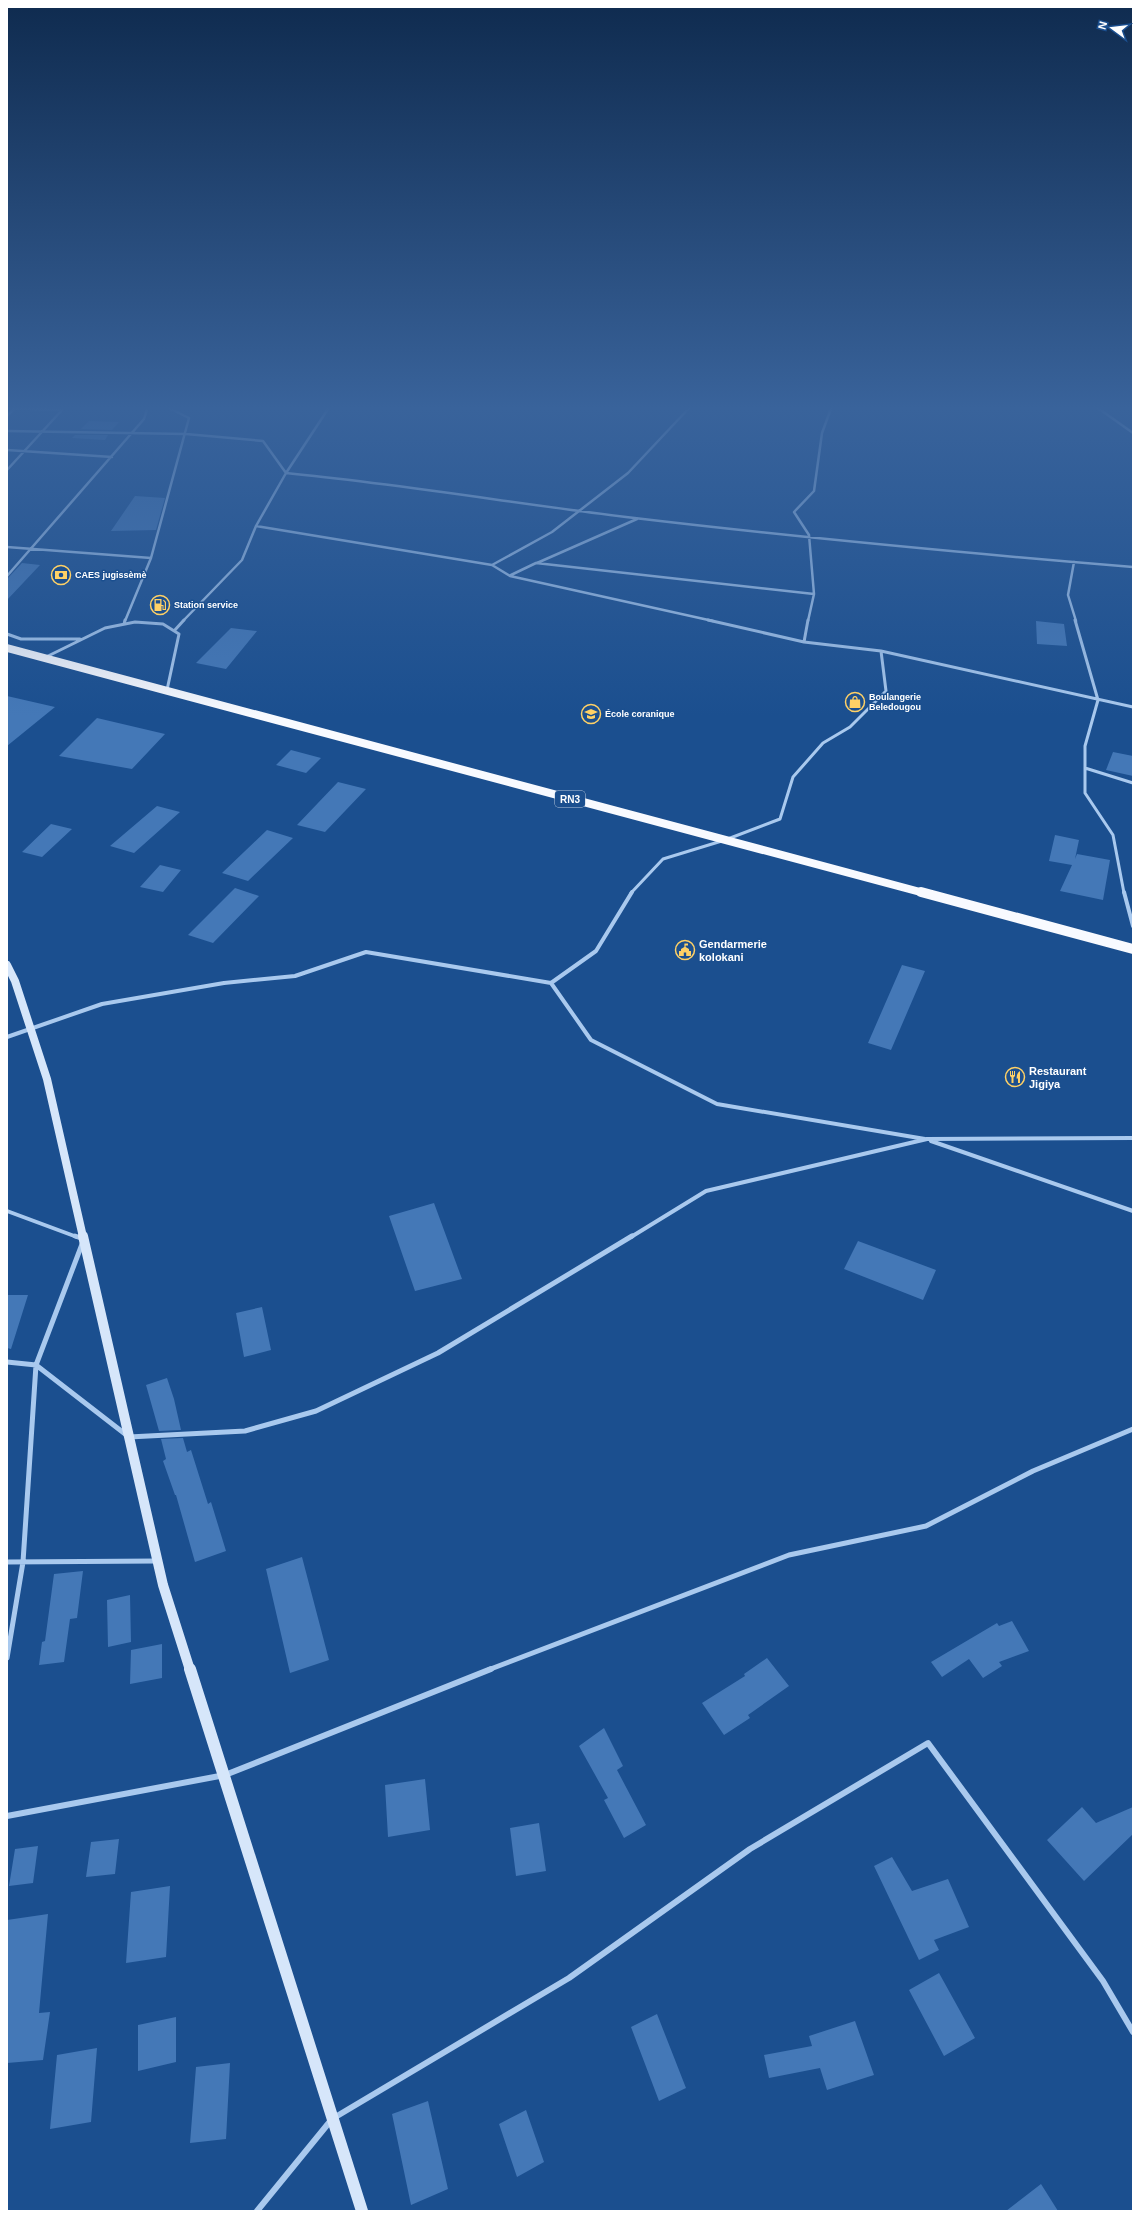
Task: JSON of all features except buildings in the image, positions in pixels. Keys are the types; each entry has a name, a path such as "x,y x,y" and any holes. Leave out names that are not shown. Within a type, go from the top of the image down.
{"highway":[{"name":"RN3","path":"7,648 1133,949"}],"main road":[{"path":"7,965 15,981 29,1029 47,1079 163,1585 225,1775 362,2211"}],"street":[{"path":"7,576 66,510"},
{"path":"124,624 152,558 165,510"},
{"path":"174,630 242,560 256,526 265,510"},
{"path":"561,510 1133,567"},
{"path":"492,565 552,532 581,510"},
{"path":"796,510 794,512 809,535 814,594 804,642"},
{"path":"510,576 637,518"},
{"path":"256,526 492,565 510,576 804,642 881,652 1133,707"},
{"path":"7,547 152,558"},
{"path":"1074,562 1068,595 1098,700 1085,746 1085,793 1113,835 1124,893 1133,926"},
{"path":"536,563 814,594"},
{"path":"45,658 105,628 135,622 163,624 179,634 167,690"},
{"path":"7,634 21,639 81,639"},
{"path":"551,983 596,951 627,898 663,859 725,840 780,819 793,777 823,743 850,726 886,691 881,652"},
{"path":"1085,768 1133,783"},
{"path":"7,1037 102,1004 224,983 295,976 366,952 551,983 592,1040 717,1104 927,1139 1133,1138"},
{"path":"7,1362 36,1365 129,1437 245,1431 316,1411 438,1353 706,1191 927,1139 1133,1211"},
{"path":"7,1211 84,1239 36,1365 23,1562 7,1658"},
{"path":"7,1816 225,1775 585,1632 789,1555 926,1526 1033,1472 1133,1429"},
{"path":"7,1562 158,1561"},
{"path":"258,2211 332,2119 570,1978 750,1849 928,1742 1103,1981 1133,2032"}],"place":[{"name":"CAES jugissèmè","path":"61,575"},
{"name":"Station service","path":"160,605"},
{"name":"Boulangerie Beledougou","path":"855,702"},
{"name":"École coranique","path":"591,714"},
{"name":"Gendarmerie kolokani","path":"685,950"},
{"name":"Restaurant Jigiya","path":"1015,1077"}]}
